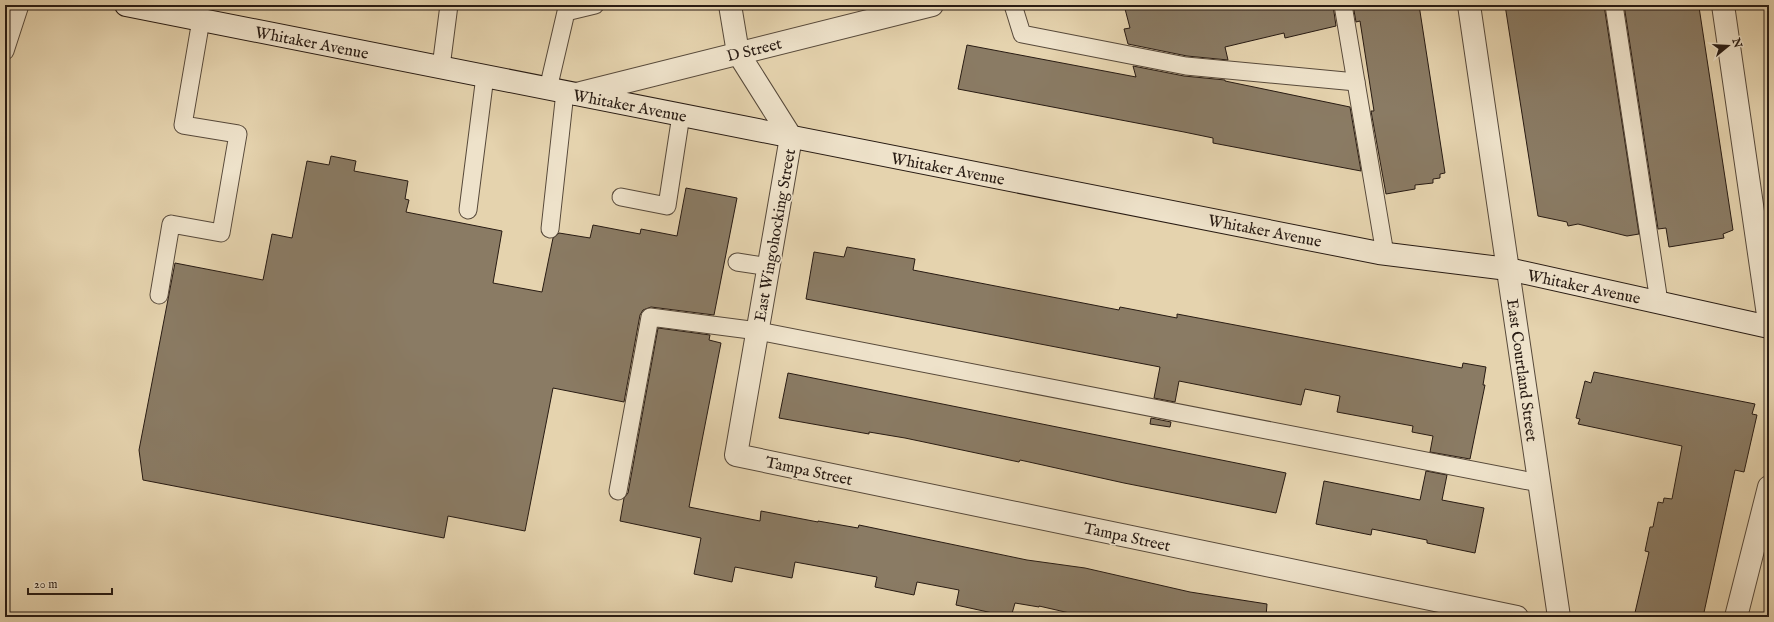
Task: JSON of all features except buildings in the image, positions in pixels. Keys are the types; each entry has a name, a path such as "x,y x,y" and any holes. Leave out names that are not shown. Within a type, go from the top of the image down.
{"street":[{"name":"Whitaker Avenue","path":"126,5 1385,254 1508,269 1769,327"},
{"name":"East Wingohocking Street","path":"730,5 738,53 791,137 736,455"},
{"name":"D Street","path":"563,92 738,53 932,5"},
{"name":"East Courtland Street","path":"1469,5 1559,617"},
{"path":"1723,5 1769,322"},
{"name":"Tampa Street","path":"736,455 1517,617"},
{"path":"1736,617 1763,534 1769,487"}],"lane":[{"path":"5,51 20,5"},
{"path":"441,67 449,5"},
{"path":"550,229 563,92 566,12 595,5"},
{"path":"1013,5 1022,34 1186,66 1356,82"},
{"path":"1343,5 1385,254"},
{"path":"1614,5 1659,302"},
{"path":"159,295 171,224 221,233 238,134 183,125 201,20"},
{"path":"468,210 484,76"},
{"path":"621,197 667,206 681,115"},
{"path":"737,262 769,267"},
{"path":"618,491 650,317 758,331 1539,483"}]}
